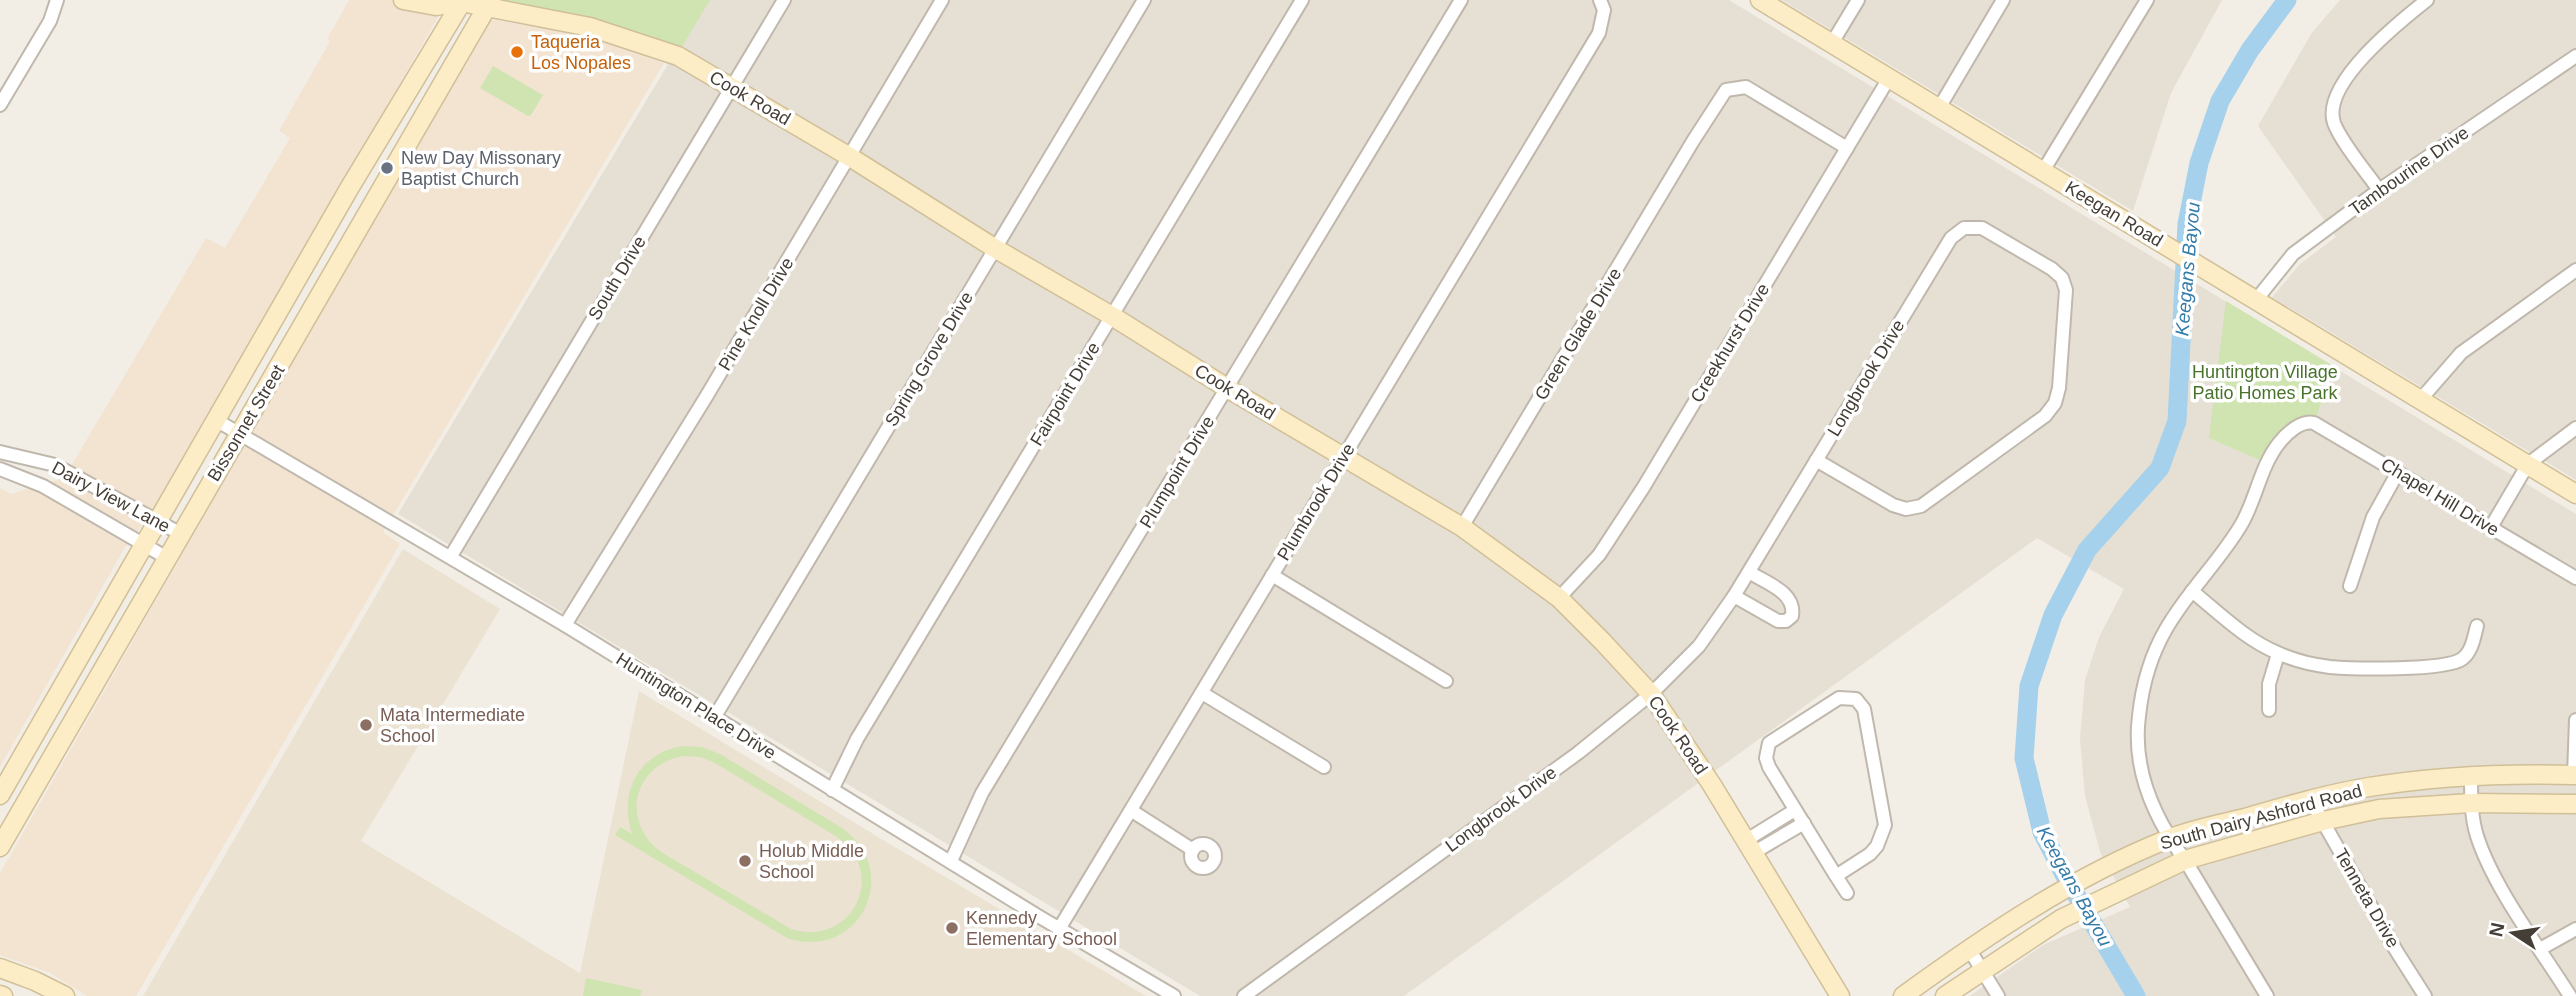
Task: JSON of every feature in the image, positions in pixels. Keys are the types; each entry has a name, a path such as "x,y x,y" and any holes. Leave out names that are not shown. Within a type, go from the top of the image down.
{"main road":[{"name":"Cook Road","path":"403,0 436,6 461,1 489,3 590,27 677,56 850,157 996,249 1462,527 1559,598 1651,694 1712,785 1840,996"},
{"name":"Keegan Road","path":"1760,0 2576,494"},
{"name":"Bissonnet Street","path":"0,795 461,1"},
{"name":"Bissonnet Street","path":"0,846 489,3"},
{"path":"387,126 410,139"},
{"path":"334,216 358,230"},
{"path":"65,683 86,697"},
{"name":"South Dairy Ashford Road","path":"1903,996 2048,898 2169,838 2310,799 2370,787 2471,777 2575,775"},
{"name":"South Dairy Ashford Road","path":"1945,996 2061,919 2185,860 2323,821 2379,809 2471,803 2576,804"},
{"path":"0,968 65,996"}],"street":[{"path":"0,105 50,21 57,0"},
{"name":"South Drive","path":"450,556 784,0"},
{"name":"Pine Knoll Drive","path":"565,625 706,397 942,0"},
{"name":"Spring Grove Drive","path":"715,718 1144,0"},
{"name":"Fairpoint Drive","path":"832,790 857,739 1302,0"},
{"name":"Plumpoint Drive","path":"951,861 982,793 1461,0"},
{"name":"Plumbrook Drive","path":"1059,929 1342,456 1574,76 1599,33 1604,10 1600,0"},
{"path":"1832,43 1858,0"},
{"path":"1938,108 2003,0"},
{"path":"2043,171 2147,0"},
{"path":"2379,190 2335,126 2332,111 2338,93 2362,57 2427,0"},
{"name":"Tambourine Drive","path":"2256,300 2292,254 2379,190 2576,56"},
{"name":"Creekhurst Drive","path":"1559,598 1599,555 1643,488 1889,78"},
{"name":"Green Glade Drive","path":"1462,527 1726,90 1746,87 1847,148"},
{"name":"Longbrook Drive","path":"1244,996 1567,761 1651,694 1699,646 1749,572 1816,460 1951,239 1965,228 1982,228 2052,269 2062,278 2066,290 2059,388 2055,403 2045,416 1921,506 1906,509 1893,505 1816,460"},
{"path":"2421,399 2461,353 2576,270"},
{"name":"Huntington Place Drive","path":"216,419 565,625 1059,929 1174,996"},
{"name":"Chapel Hill Drive","path":"2192,591 2242,524 2277,446 2285,436 2308,422 2314,423 2576,578"},
{"path":"2491,527 2528,464 2576,428"},
{"name":"Dairy View Lane","path":"0,452 55,465 181,534"},
{"name":"Dairy View Lane","path":"0,469 43,486 167,558"},
{"path":"2350,586 2373,517 2398,472"},
{"path":"63,497 75,475"},
{"path":"1734,596 1778,621 1786,621 1792,616 1793,607 1787,595 1749,572"},
{"path":"1272,575 1446,681"},
{"path":"2267,996 2169,838 2152,806 2140,769 2139,716 2150,665 2165,630 2192,591 2247,635 2278,654 2326,666 2356,668 2437,665 2460,660 2469,652 2477,626"},
{"path":"2269,710 2269,684 2278,654"},
{"path":"1202,693 1324,767"},
{"path":"1836,876 1870,854 1877,846 1885,825 1864,709 1856,699 1839,698 1769,743 1766,758 1769,767 1795,810 1804,823 1836,876 1847,893"},
{"path":"2575,720 2575,775"},
{"path":"2471,777 2471,803 2476,834 2491,871 2570,996"},
{"name":"Tenneta Drive","path":"2310,799 2425,996"},
{"path":"1749,847 1795,810"},
{"path":"1132,811 1193,850"},
{"path":"1749,847 1804,823"},
{"path":"2539,949 2576,929"},
{"path":"1969,949 1998,996"}],"shaded area":[{"path":"349,0 448,0 160,502 124,549 0,767 0,488 11,494 64,478 206,238 225,248 290,138 279,131 330,41 327,39"},
{"path":"497,0 1729,0 2576,514 2576,996 1970,996 2043,945 2130,907 2100,852 2085,796 2080,739 2085,680 2099,637 2124,589 2037,538 1404,996 1200,996 398,514 676,51"},
{"path":"1782,0 2222,0 2171,93 2133,211"},
{"path":"2340,0 2576,0 2576,480 2272,297 2300,264 2336,237 2258,126 2311,34"},
{"path":"488,19 550,29 624,48 664,63 383,532 400,544 136,996 87,996 50,973 0,955 0,873"},
{"path":"403,549 500,609 361,841 580,973 639,691 1146,996 143,996"}],"green space":[{"path":"497,0 710,0 680,50"},
{"path":"493,66 543,95 531,115 528,116 480,88"},
{"name":"Huntington Village Patio Homes Park","path":"2226,301 2335,367 2316,417 2298,419 2283,430 2262,461 2209,438"},
{"path":"683,746 702,747 720,754 842,828 860,846 870,867 871,888 865,908 852,925 835,937 813,942 787,938 615,835 620,827 632,834 628,818 630,790 644,766 668,750","holes":["684,756 700,757 715,763 837,837 852,852 860,869 861,887 856,904 846,918 831,928 813,932 791,929 661,852 648,840 640,825 637,811 643,782 653,770 667,761"]},
{"path":"586,978 642,990 640,996 583,996"}],"waterway":[{"name":"Keegans Bayou","path":"2136,996 2042,832 2024,758 2029,686 2053,615 2087,550 2160,468 2177,421 2187,224 2199,163 2220,101 2250,50 2287,0"}],"place":[{"name":"Taqueria Los Nopales","path":"517,52"},
{"name":"New Day Missonary Baptist Church","path":"387,168"},
{"name":"Mata Intermediate School","path":"366,725"},
{"name":"Holub Middle School","path":"745,861"},
{"name":"Kennedy Elementary School","path":"952,928"}]}
